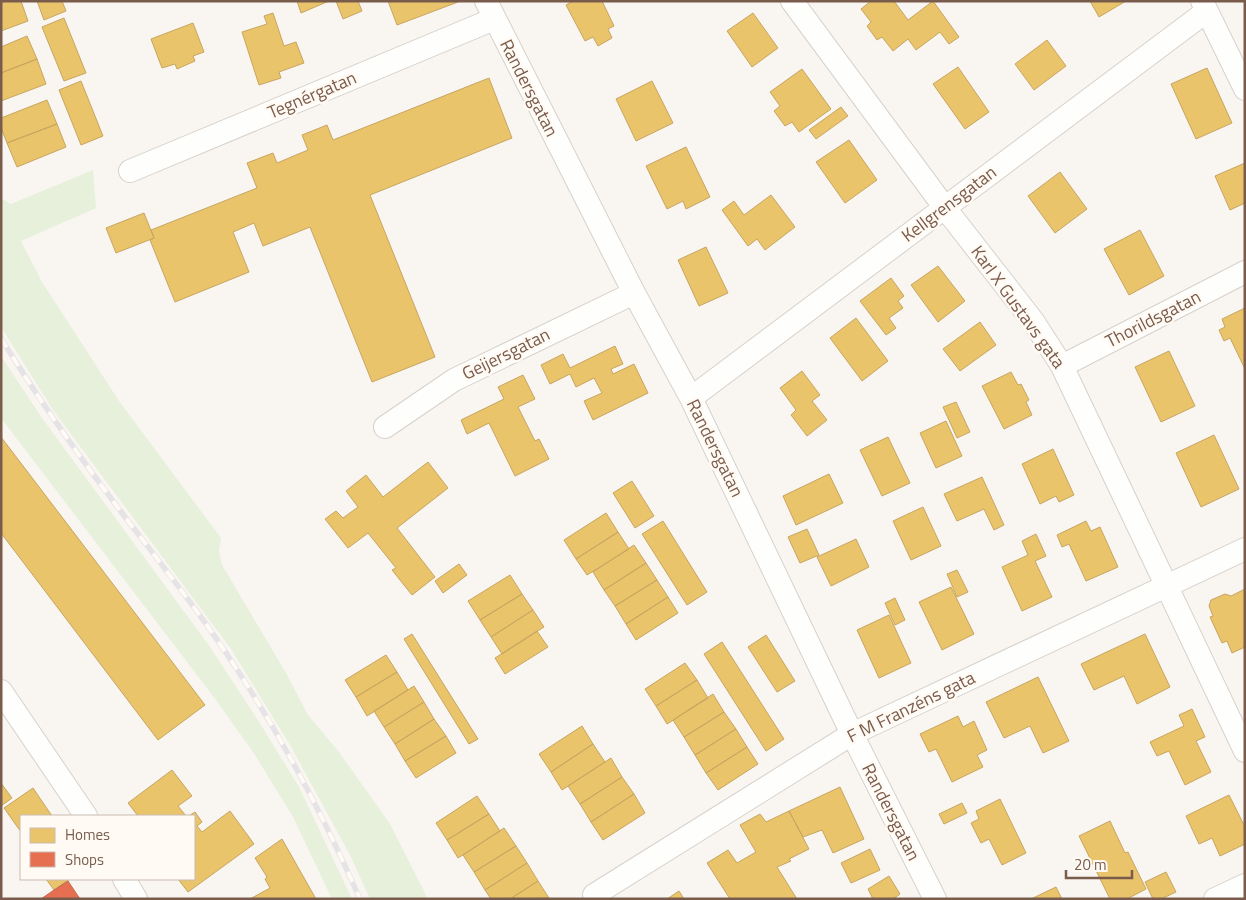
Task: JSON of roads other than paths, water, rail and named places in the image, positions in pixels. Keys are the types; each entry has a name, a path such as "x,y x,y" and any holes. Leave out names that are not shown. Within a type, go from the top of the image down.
{"street":[{"name":"Karl X Gustavs gata","path":"794,2 945,208 1032,322 1062,366 1245,751"},
{"name":"Kellgrensgatan","path":"692,398 945,208 1205,6"},
{"path":"1205,6 1245,89"},
{"name":"Tegnérgatan","path":"130,171 490,10"},
{"name":"Randersgatan","path":"490,10 634,293 692,398 852,734 935,899"},
{"name":"Thorildsgatan","path":"1062,366 1245,272"},
{"name":"Geijersgatan","path":"385,427 454,380 634,293"},
{"name":"F M Franzéns gata","path":"594,895 852,734 1245,549"},
{"path":"1,691 85,815"},
{"path":"125,880 136,899"},
{"path":"1216,899 1245,885"}],"railway":[{"path":"1,338 59,427 195,609 254,696 303,781 333,839 360,899"}]}
